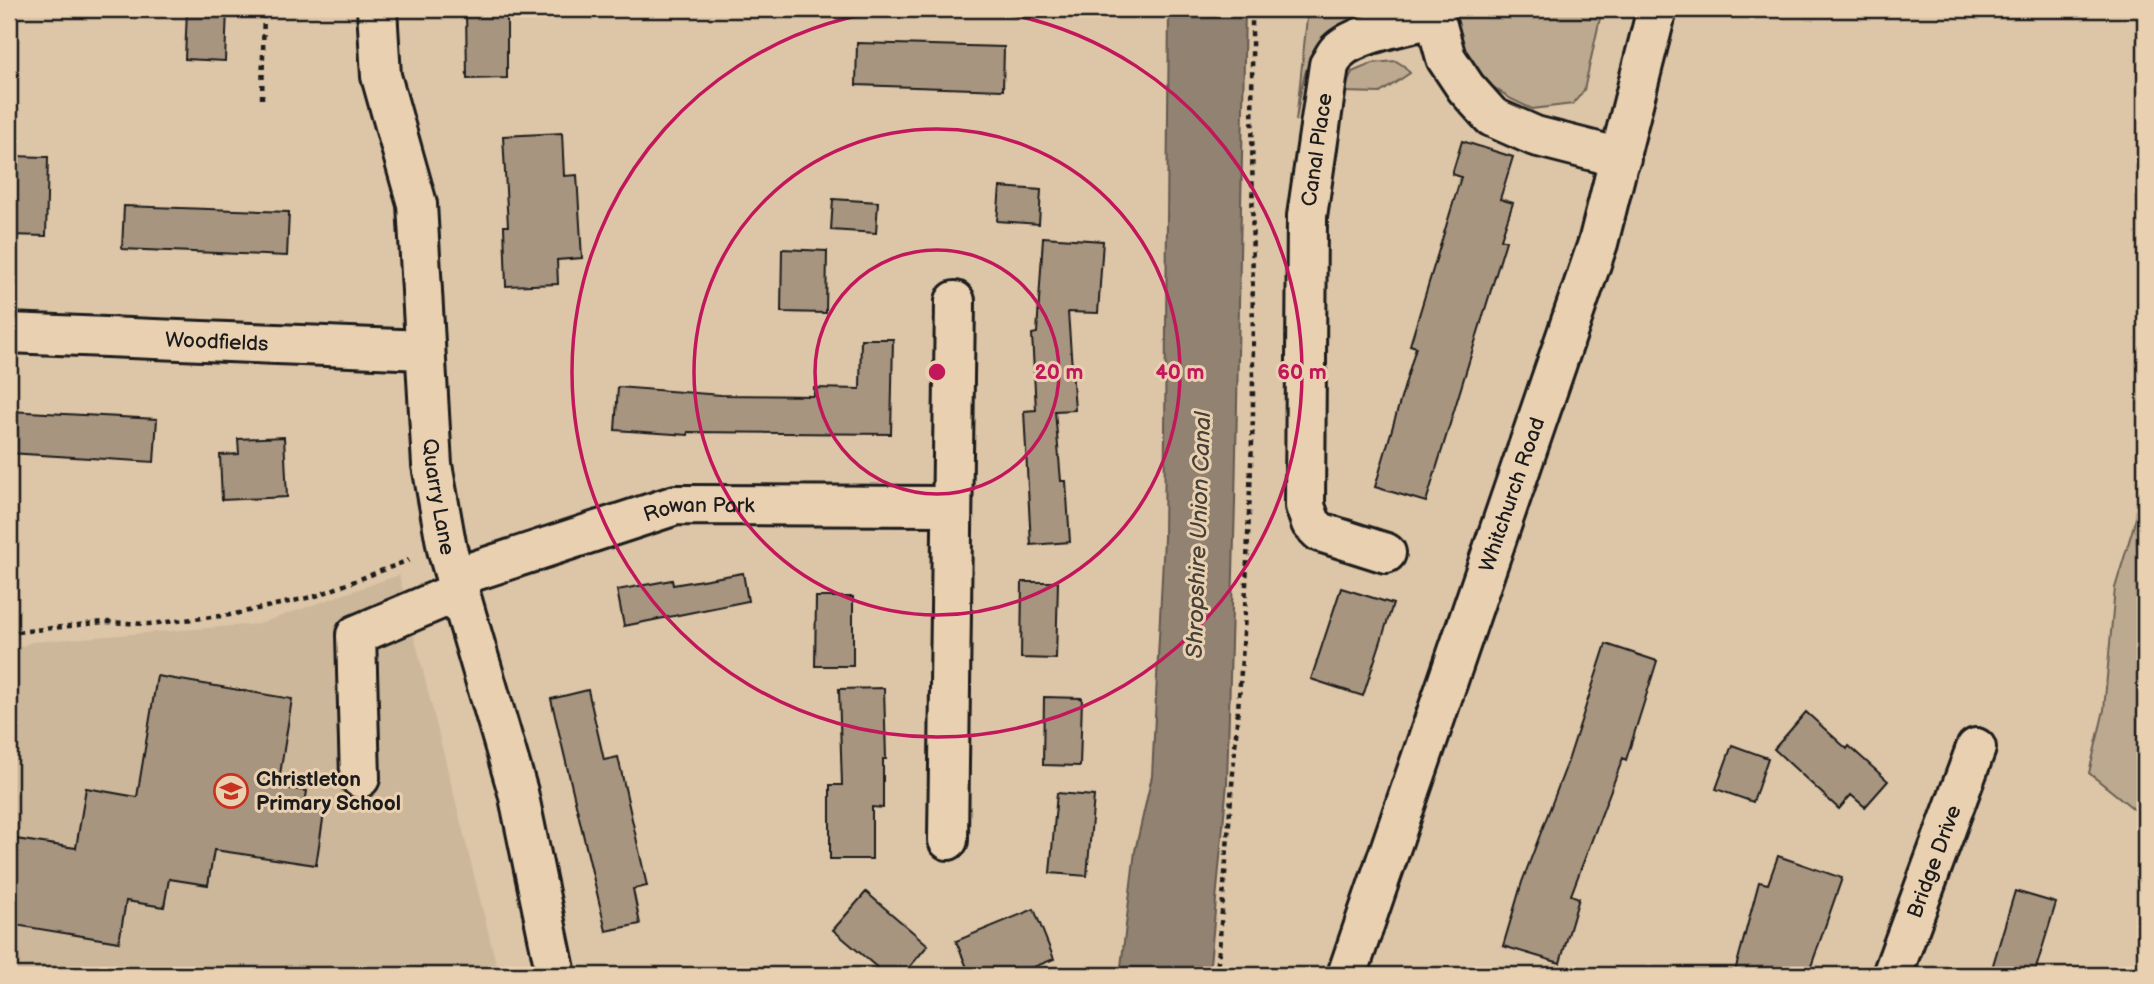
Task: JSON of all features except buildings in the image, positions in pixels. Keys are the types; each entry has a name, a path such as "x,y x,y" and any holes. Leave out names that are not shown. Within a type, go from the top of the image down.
{"main road":[{"name":"Quarry Lane","path":"377,9 381,76 417,204 432,465 455,572 518,792 556,975"},
{"name":"Whitchurch Road","path":"1347,975 1585,281 1620,158 1657,9"},
{"name":"Canal Place","path":"1386,554 1320,532 1311,523 1305,506 1307,216 1329,65 1338,51 1362,38 1435,13 1446,58 1466,88 1492,117 1535,136 1620,158"},
{"path":"948,840 955,301"},
{"name":"Woodfields","path":"9,333 424,350"},
{"name":"Rowan Park","path":"360,778 356,635 455,572 676,505 951,506"},
{"name":"Bridge Drive","path":"1892,975 1976,748"}],"path":[{"path":"262,99 264,9"},
{"path":"1217,975 1244,634 1253,417 1252,9"},
{"path":"9,638 18,632 104,622 149,624 230,615 316,596 397,564 455,572"}],"shaded area":[{"path":"1308,9 1359,9 1358,20 1330,36 1314,53 1305,74 1296,121"},
{"path":"1456,9 1602,9 1584,90 1573,104 1532,109 1511,99 1477,76 1457,39"},
{"path":"1396,61 1410,73 1380,93 1344,92 1352,72 1373,63"},
{"path":"2145,488 2145,818 2089,773 2104,710 2115,588"},
{"name":"Christleton Primary School","path":"399,575 499,975 9,975 9,652 32,642 258,624"}],"water":[{"name":"Shropshire Union Canal","path":"1169,9 1245,9 1227,783 1209,975 1120,975 1135,851 1152,776 1164,538"}],"place":[{"name":"Christleton Primary School","path":"231,791"}]}
